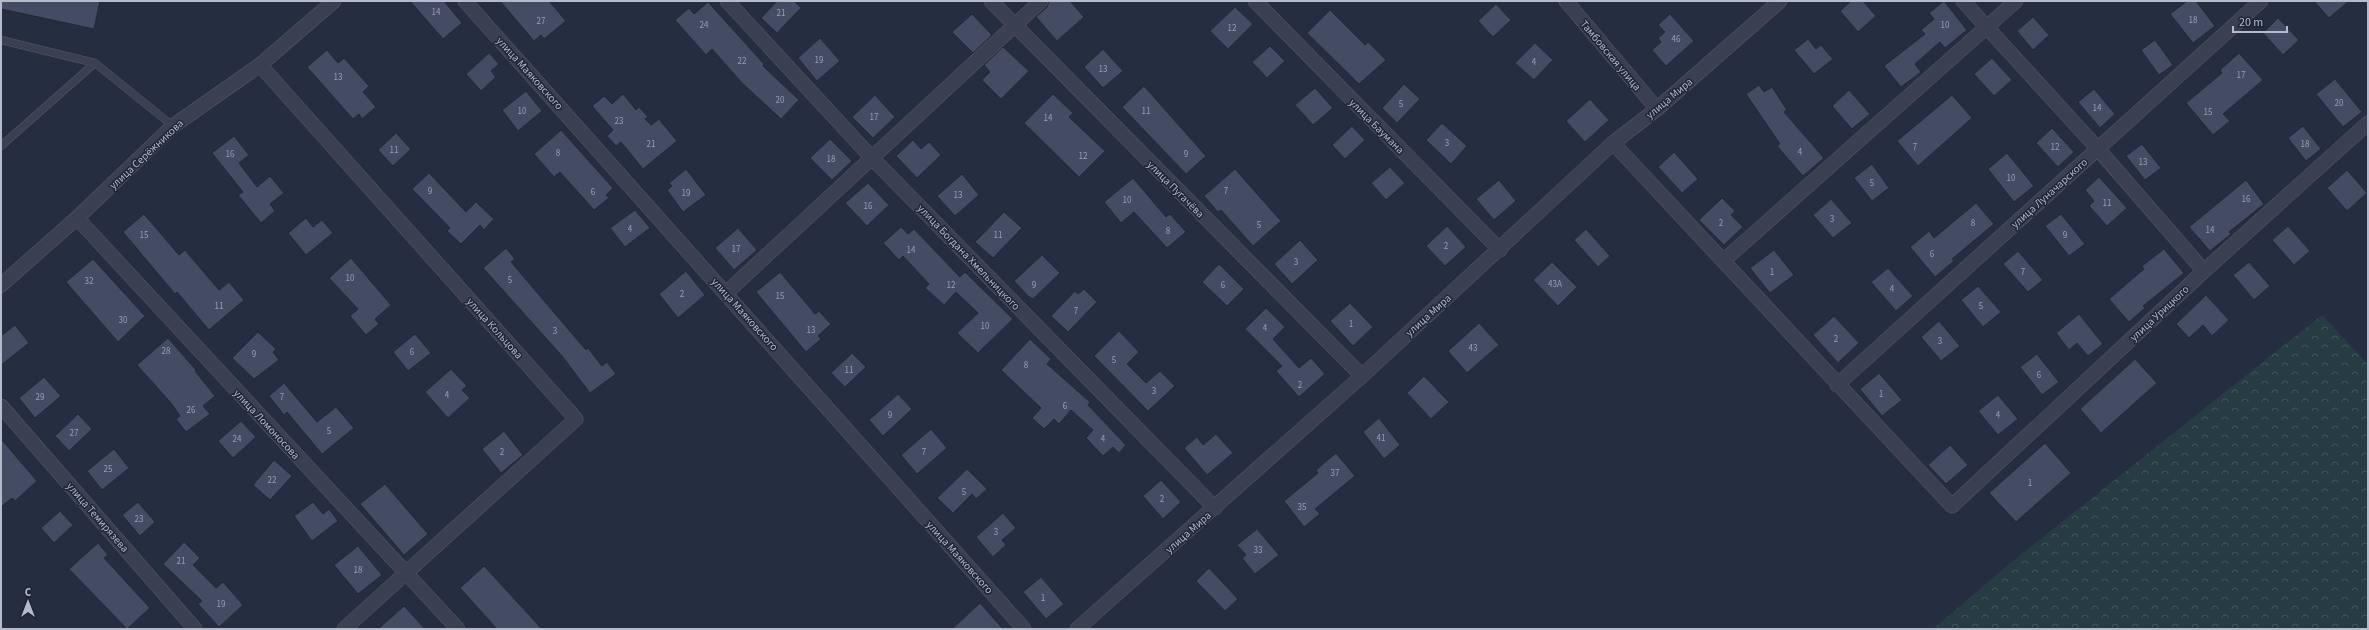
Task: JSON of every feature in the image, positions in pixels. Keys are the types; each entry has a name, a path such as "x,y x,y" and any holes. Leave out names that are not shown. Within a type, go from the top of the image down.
{"street":[{"name":"улица Серёжникова","path":"1,284 77,218 173,126 260,65 334,1"},
{"name":"улица Маяковского","path":"465,1 726,292 1024,629"},
{"name":"улица Богдана Хмельницкого","path":"727,1 872,158 1215,508"},
{"name":"улица Пугачёва","path":"991,1 1013,25 1362,376"},
{"path":"726,292 872,158 1013,25 1041,1"},
{"name":"улица Баумана","path":"1255,1 1500,250"},
{"name":"Тамбовская улица","path":"1566,1 1657,109"},
{"name":"улица Мира","path":"1077,629 1362,376 1500,250 1613,143 1657,109 1780,1"},
{"path":"1963,1 2098,149 2204,271"},
{"path":"1723,261 2016,1"},
{"name":"улица Луначарского","path":"1837,385 2261,1"},
{"name":"улица Кольцова","path":"260,65 576,419 405,572"},
{"name":"улица Урицкого","path":"1837,385 1952,506 2204,271 2368,123"},
{"path":"1613,143 1837,385"},
{"name":"улица Ломоносова","path":"77,218 458,629"},
{"name":"улица Темирязева","path":"1,406 195,629"},
{"path":"344,629 405,572"}],"lane":[{"path":"1,40 95,63 173,126"},
{"path":"1,146 95,63"}],"green space":[{"path":"2322,315 2368,364 2368,629 1933,629 2009,564"}],"building":[{"path":"1,1 100,1 94,29 1,9"},
{"path":"410,1 444,1 462,23 443,39"},
{"path":"500,1 549,1 566,21 544,39 541,35 534,41"},
{"path":"777,1 794,1 801,8 777,33 761,18"},
{"path":"1049,1 1070,1 1084,17 1057,41 1036,17 1047,7"},
{"path":"1851,1 1863,1 1876,16 1858,32 1840,11"},
{"path":"1944,1 1967,30 1945,48 1940,42 1915,64 1921,72 1901,87 1884,66 1925,34 1921,30 1934,19 1929,13"},
{"path":"2187,1 2196,1 2215,26 2193,43 2170,14"},
{"path":"2314,1 2349,1 2329,18"},
{"path":"708,2 764,64 763,66 799,100 781,119 742,83 712,49 706,55 675,20 689,8 694,14"},
{"path":"1496,4 1511,20 1493,37 1478,21"},
{"path":"1235,7 1253,24 1228,49 1210,31"},
{"path":"1330,10 1365,45 1368,42 1386,60 1359,84 1307,33"},
{"path":"972,14 992,35 973,53 952,32"},
{"path":"1670,14 1694,41 1666,66 1652,50 1661,42 1658,38 1665,32 1658,25"},
{"path":"2033,17 2049,35 2033,50 2017,31"},
{"path":"2278,18 2299,40 2283,55 2263,33"},
{"path":"820,38 840,61 817,81 798,58"},
{"path":"1808,39 1816,49 1821,45 1833,59 1814,74 1794,50"},
{"path":"2155,40 2173,65 2159,75 2141,50"},
{"path":"1535,43 1553,60 1534,80 1515,63"},
{"path":"1270,46 1285,61 1267,78 1252,62"},
{"path":"1003,47 1029,71 1001,99 982,80 990,72 984,65"},
{"path":"1103,49 1123,71 1103,88 1084,67"},
{"path":"327,50 338,63 344,58 369,86 363,92 376,107 362,119 359,114 353,119 307,67"},
{"path":"489,53 499,64 491,71 496,77 481,91 466,74"},
{"path":"2239,53 2263,80 2223,114 2230,121 2213,135 2186,103 2222,73 2220,70"},
{"path":"1992,58 2012,80 1994,96 1974,74"},
{"path":"2335,79 2362,112 2343,127 2316,94"},
{"path":"1404,84 1420,99 1397,123 1382,108"},
{"path":"1759,85 1764,92 1772,87 1787,110 1784,112 1824,158 1803,176 1777,146 1780,144 1746,94"},
{"path":"1144,86 1206,156 1186,174 1122,107"},
{"path":"1315,88 1333,108 1313,125 1295,105"},
{"path":"2094,89 2115,114 2100,128 2078,102"},
{"path":"1849,90 1870,114 1852,129 1832,106"},
{"path":"526,91 542,111 518,131 502,110"},
{"path":"623,94 636,110 639,107 648,117 645,119 651,125 659,119 677,141 643,169 621,142 616,146 607,136 613,130 592,106 604,96 612,104"},
{"path":"1053,94 1073,113 1069,117 1105,151 1079,177 1024,123"},
{"path":"875,95 895,117 873,138 852,117"},
{"path":"1952,95 1972,118 1918,166 1897,141"},
{"path":"1590,99 1609,120 1585,142 1566,121"},
{"path":"1442,123 1467,146 1451,164 1426,140"},
{"path":"1352,126 1365,140 1345,159 1332,145"},
{"path":"2303,126 2321,149 2306,161 2288,138"},
{"path":"2052,128 2074,152 2058,167 2036,143"},
{"path":"561,130 613,188 606,195 609,198 594,210 560,172 554,177 534,154"},
{"path":"396,133 411,149 393,166 378,150"},
{"path":"234,136 249,155 239,163 257,187 270,176 284,193 270,204 275,211 261,223 238,195 243,192 212,153"},
{"path":"830,139 852,161 832,180 810,158"},
{"path":"913,140 921,149 929,142 941,155 917,178 896,156"},
{"path":"2142,144 2161,168 2145,180 2126,156"},
{"path":"1674,152 1698,179 1682,193 1658,167"},
{"path":"2007,153 2034,186 2014,202 1988,169"},
{"path":"1872,164 1889,188 1872,201 1854,178"},
{"path":"1390,167 1405,183 1386,200 1371,183"},
{"path":"686,169 706,195 683,212 667,190 672,186 669,183"},
{"path":"1235,169 1281,221 1253,246 1221,210 1218,212 1204,196"},
{"path":"2347,170 2367,193 2347,211 2327,188"},
{"path":"429,173 466,212 476,202 494,219 484,230 480,225 461,244 447,231 450,228 412,189"},
{"path":"962,174 979,195 955,216 937,196"},
{"path":"2099,177 2127,208 2107,226 2089,206 2094,201 2085,190"},
{"path":"1133,178 1166,217 1170,214 1186,232 1167,248 1134,212 1121,223 1104,202"},
{"path":"1499,180 1516,201 1494,220 1476,199"},
{"path":"2246,180 2264,204 2229,232 2231,234 2210,251 2189,227"},
{"path":"868,183 889,205 867,226 845,203"},
{"path":"1722,198 1735,211 1731,215 1743,227 1724,245 1699,220"},
{"path":"1831,199 1852,223 1833,238 1813,215"},
{"path":"1976,203 1994,224 1952,259 1954,261 1935,277 1910,247 1929,231 1934,238"},
{"path":"635,210 650,228 625,247 610,228"},
{"path":"1004,212 1022,228 993,258 975,242"},
{"path":"144,214 179,255 185,250 219,290 229,282 244,300 209,330 177,292 175,294 123,232"},
{"path":"2061,214 2085,244 2069,256 2045,226"},
{"path":"306,218 313,227 322,220 333,233 306,255 288,233"},
{"path":"1447,226 1466,247 1445,266 1426,246"},
{"path":"2288,226 2310,251 2294,265 2272,240"},
{"path":"901,227 908,234 914,229 960,277 965,272 1013,319 978,353 957,333 978,313 956,292 944,305 925,288 929,284 903,256 899,260 883,243"},
{"path":"738,228 757,250 734,270 715,248"},
{"path":"1586,229 1610,256 1598,267 1574,240"},
{"path":"1300,240 1318,260 1292,284 1274,264"},
{"path":"506,248 515,259 511,262 586,350 588,348 602,366 607,362 616,374 590,393 562,356 483,268"},
{"path":"2164,249 2184,273 2143,306 2145,308 2129,322 2109,299 2144,269 2142,266"},
{"path":"1774,250 1794,275 1770,293 1750,268"},
{"path":"2018,251 2043,280 2028,292 2003,264"},
{"path":"1042,255 1060,273 1033,299 1028,296 1014,281"},
{"path":"351,258 391,305 375,319 379,324 366,335 350,316 358,309 329,278"},
{"path":"93,259 145,316 118,342 66,282"},
{"path":"1552,262 1577,287 1558,306 1533,280"},
{"path":"2249,262 2270,286 2254,300 2233,275"},
{"path":"1219,264 1244,289 1227,306 1202,282"},
{"path":"1888,268 1913,296 1896,311 1871,282"},
{"path":"686,271 705,295 678,318 659,294"},
{"path":"780,272 815,314 819,311 831,324 818,336 821,339 806,352 756,292"},
{"path":"1978,286 2001,312 1983,327 1961,300"},
{"path":"1084,289 1097,302 1068,332 1051,316 1075,291 1078,294"},
{"path":"2206,295 2229,320 2212,336 2203,325 2189,338 2176,324"},
{"path":"1350,303 1373,327 1353,346 1330,321"},
{"path":"1266,308 1285,327 1273,339 1299,368 1311,358 1325,374 1299,397 1276,371 1282,366 1245,329"},
{"path":"2079,314 2103,344 2088,356 2077,343 2069,350 2056,333"},
{"path":"1834,316 1859,343 1838,363 1813,335"},
{"path":"1939,321 1960,346 1941,361 1921,337"},
{"path":"1479,323 1499,345 1467,373 1448,351"},
{"path":"15,325 29,343 1,365 1,336"},
{"path":"1119,331 1139,352 1127,364 1146,383 1160,371 1175,386 1148,411 1094,356"},
{"path":"258,332 276,349 273,352 279,360 254,379 232,358"},
{"path":"415,334 431,353 408,371 393,352"},
{"path":"168,338 196,370 195,371 215,396 203,406 210,414 186,432 176,419 180,416 171,403 137,365"},
{"path":"1030,339 1051,359 1047,364 1090,402 1088,405 1126,445 1119,453 1113,447 1103,456 1086,438 1093,430 1071,410 1059,424 1054,419 1044,429 1032,418 1041,408 1001,370"},
{"path":"852,353 866,367 845,387 831,373"},
{"path":"2037,354 2059,382 2042,395 2020,367"},
{"path":"2135,359 2157,383 2101,433 2080,409"},
{"path":"451,369 467,386 462,390 470,398 448,418 425,392"},
{"path":"1879,373 1902,400 1882,416 1860,389"},
{"path":"1424,376 1449,402 1431,419 1407,393"},
{"path":"44,377 61,396 35,418 19,398"},
{"path":"284,383 317,422 336,407 354,428 322,454 287,412 284,415 269,396"},
{"path":"898,394 912,409 883,436 869,420"},
{"path":"1998,395 2018,419 1998,435 1978,411"},
{"path":"78,414 92,429 69,451 55,436"},
{"path":"1379,418 1400,445 1384,459 1363,432"},
{"path":"241,421 256,437 233,458 218,441"},
{"path":"931,429 947,448 917,474 901,455"},
{"path":"504,431 523,455 501,473 482,449"},
{"path":"1216,434 1233,453 1207,475 1184,448 1197,437 1203,445"},
{"path":"1,439 37,481 15,501 12,498 1,507"},
{"path":"2045,443 2071,473 2016,522 1989,493"},
{"path":"1950,445 1968,465 1946,484 1928,465"},
{"path":"114,449 129,468 102,490 87,471"},
{"path":"1336,453 1355,476 1315,509 1320,514 1304,527 1284,501 1318,473 1316,470"},
{"path":"274,460 292,476 270,500 253,485"},
{"path":"967,469 987,489 976,499 972,494 953,513 937,498"},
{"path":"1161,480 1181,502 1163,519 1143,496"},
{"path":"385,484 428,534 404,555 360,504"},
{"path":"138,502 155,522 140,536 122,515"},
{"path":"313,502 323,514 329,509 338,521 312,541 294,516"},
{"path":"60,511 73,525 54,543 41,528"},
{"path":"1003,513 1016,528 1002,540 1006,545 993,557 976,537"},
{"path":"1257,529 1279,555 1255,574 1242,558 1246,555 1237,545"},
{"path":"184,542 200,558 193,565 216,588 223,582 243,605 219,627 198,604 202,601 163,564"},
{"path":"98,543 108,555 104,558 150,608 127,629 69,569"},
{"path":"358,546 382,575 358,594 334,565"},
{"path":"484,566 542,629 497,629 460,588"},
{"path":"1209,568 1238,599 1225,611 1196,581"},
{"path":"1041,577 1064,604 1046,619 1023,592"},
{"path":"980,603 1003,629 952,629"},
{"path":"404,606 425,629 378,629"}]}
